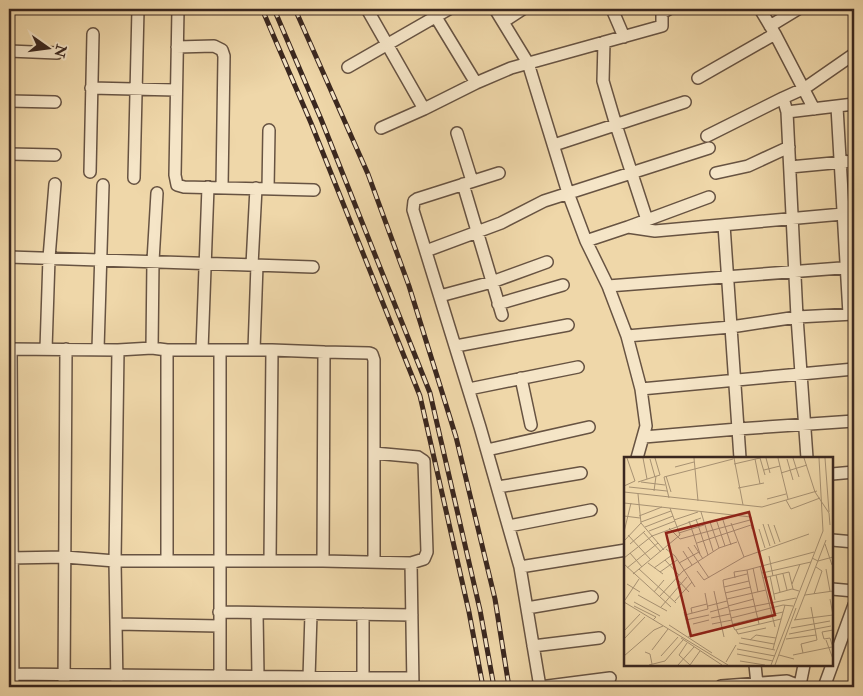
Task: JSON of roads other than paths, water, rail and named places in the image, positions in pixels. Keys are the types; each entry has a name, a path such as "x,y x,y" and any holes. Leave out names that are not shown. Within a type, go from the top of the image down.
{"street":[{"path":"134,178 138,9"},
{"path":"178,9 176,181 180,187 314,190"},
{"path":"367,9 424,109"},
{"path":"348,67 388,44 434,12 449,9"},
{"path":"495,9 528,63 568,193 586,241 608,286 627,336 641,389 646,426 637,457"},
{"path":"502,22 523,9"},
{"path":"612,9 624,37"},
{"path":"381,128 511,68 662,26 662,13 669,9"},
{"path":"760,9 814,109"},
{"path":"698,78 773,30 798,9"},
{"path":"434,12 476,83"},
{"path":"90,172 93,34"},
{"path":"604,42 602,75 647,220"},
{"path":"177,47 214,46 222,50 224,56 222,187"},
{"path":"9,51 57,53"},
{"path":"707,136 804,88 854,54"},
{"path":"91,88 176,90"},
{"path":"784,98 787,112 806,457"},
{"path":"9,101 55,102"},
{"path":"554,145 685,102"},
{"path":"787,112 854,104"},
{"path":"627,336 731,327 797,317 852,314 849,213 840,162 837,106"},
{"path":"254,350 255,265 269,130"},
{"path":"458,133 478,232 500,310 563,285"},
{"path":"716,173 748,166 789,147"},
{"path":"426,251 501,223 544,201 709,148"},
{"path":"9,154 55,155"},
{"path":"790,167 854,161"},
{"path":"499,173 417,199 414,201 413,210 469,389 520,567 540,687 610,678"},
{"path":"46,349 49,258 55,184"},
{"path":"98,349 102,185"},
{"path":"202,350 208,187"},
{"path":"152,348 153,261 157,193"},
{"path":"586,241 709,198"},
{"path":"628,227 655,231 849,213"},
{"path":"724,225 740,457"},
{"path":"9,257 313,267"},
{"path":"440,296 492,282 547,262"},
{"path":"608,286 850,267"},
{"path":"456,346 568,325"},
{"path":"12,687 10,349 118,350 152,348 220,351 365,352 372,354 374,356 374,561"},
{"path":"64,687 66,349"},
{"path":"117,681 115,561 118,350"},
{"path":"167,350 167,561"},
{"path":"270,561 272,350"},
{"path":"220,351 220,676"},
{"path":"323,561 324,352"},
{"path":"469,389 578,367"},
{"path":"641,389 854,368"},
{"path":"521,378 531,425"},
{"path":"644,437 854,421"},
{"path":"487,450 589,427"},
{"path":"11,558 65,557 115,561 374,561 411,563 424,559 427,552 424,461 418,456 374,453"},
{"path":"833,474 854,472"},
{"path":"498,487 580,473"},
{"path":"509,526 591,510"},
{"path":"833,540 854,542"},
{"path":"520,567 621,551"},
{"path":"11,674 64,674 117,681 258,676 314,681 358,680 413,683 411,563"},
{"path":"833,589 854,591"},
{"path":"527,608 592,597"},
{"path":"833,662 854,605"},
{"path":"219,612 412,615"},
{"path":"257,613 258,676"},
{"path":"311,614 314,681"},
{"path":"358,680 363,614"},
{"path":"116,624 219,626"},
{"path":"533,646 598,638"},
{"path":"755,666 757,684"},
{"path":"721,686 787,681 801,686 804,666"},
{"path":"824,687 832,666"}],"railway":[{"path":"262,9 311,123 420,396 469,612 483,687"},
{"path":"274,9 321,119 430,393 480,610 494,687"},
{"path":"295,9 368,174 409,286 456,437 495,599 509,687"}]}
